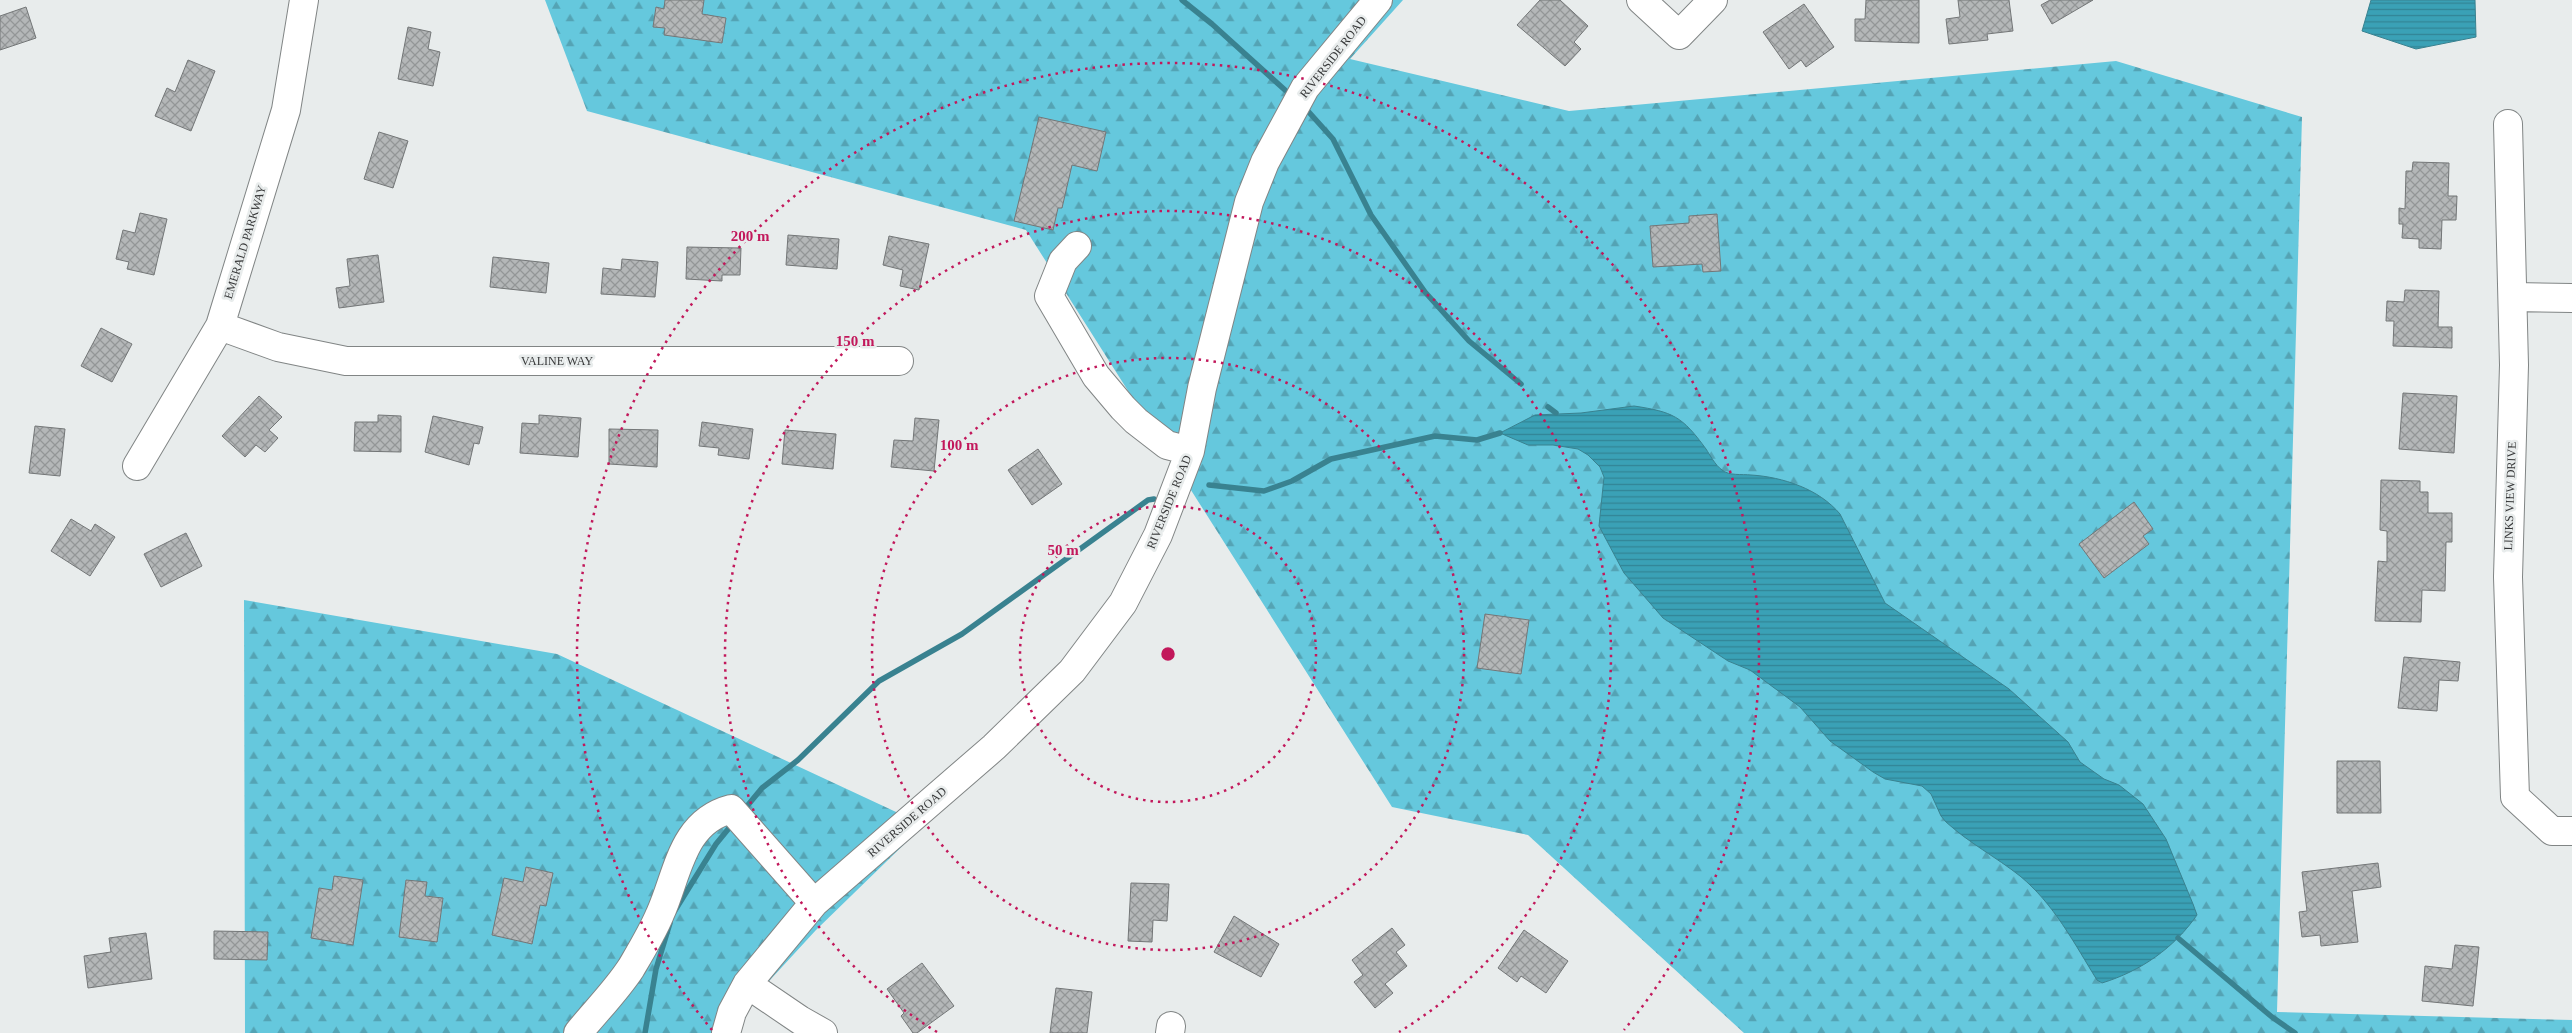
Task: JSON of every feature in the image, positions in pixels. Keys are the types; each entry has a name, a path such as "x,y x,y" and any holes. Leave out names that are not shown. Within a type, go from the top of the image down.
{"street":[{"name":"EMERALD PARKWAY","path":"137,466 220,326 286,110 304,0"},
{"name":"RIVERSIDE ROAD","path":"726,1033 732,1012 747,984 814,903 994,746 1072,671 1123,603 1158,534 1190,452 1202,388 1249,202 1265,162 1305,88 1378,0"},
{"path":"1641,0 1680,35 1713,0"},
{"name":"LINKS VIEW DRIVE","path":"2508,124 2514,297 2508,577 2515,797 2552,831 2572,831"},
{"path":"1077,246 1063,261 1049,296 1096,376 1123,408 1136,421 1167,445 1190,452"},
{"path":"2514,297 2572,298"},
{"name":"VALINE WAY","path":"220,326 278,347 346,361 898,361"},
{"path":"578,1033 630,969 661,914 679,860 694,833 716,812 739,818 814,903"},
{"path":"747,984 800,1020 823,1033"}],"green space":[{"path":"545,0 1403,0 1350,59 1569,111 2116,61 2302,117 2277,1012 2572,1020 2572,1033 1744,1033 1528,835 1392,807 1026,230 587,111"},
{"path":"244,600 557,654 924,825 816,930 735,1018 731,1033 245,1033"}],"shaded area":[{"path":"2371,0 2475,0 2476,37 2416,49 2362,31"},
{"path":"1634,406 1668,414 1683,422 1698,438 1719,468 1725,472 1763,476 1788,482 1811,491 1831,505 1840,514 1885,603 2009,689 2068,742 2080,762 2104,779 2119,785 2143,804 2166,839 2197,915 2178,938 2156,957 2130,972 2102,983 2097,980 2063,925 2043,899 2020,876 1964,837 1946,822 1941,816 1931,794 1922,786 1885,779 1873,772 1830,741 1800,707 1750,670 1728,661 1663,618 1624,573 1599,526 1604,477 1600,467 1588,455 1578,449 1553,445 1528,445 1500,433 1535,415 1581,413"}],"building":[{"path":"665,0 704,0 702,14 726,18 722,43 664,35 665,28 653,27 656,7 664,9"},
{"path":"1540,0 1560,0 1588,26 1574,42 1581,49 1565,66 1517,25"},
{"path":"1866,0 1919,0 1919,43 1855,41 1855,19 1865,19"},
{"path":"1958,0 2009,0 2013,31 1987,34 1988,40 1949,44 1946,19 1960,17"},
{"path":"2050,0 2093,0 2052,24 2041,5"},
{"path":"1804,4 1834,47 1806,67 1801,60 1789,69 1763,32"},
{"path":"26,7 36,38 0,50 0,16"},
{"path":"408,27 431,32 428,49 440,52 433,86 398,79"},
{"path":"188,60 215,71 191,131 155,116 167,88 175,92"},
{"path":"1039,117 1106,132 1097,171 1072,165 1062,208 1058,208 1053,230 1014,221"},
{"path":"379,132 408,141 393,188 364,179"},
{"path":"2413,162 2449,163 2448,196 2457,196 2456,220 2442,220 2441,249 2419,248 2419,239 2402,238 2403,224 2399,224 2399,208 2405,209 2406,171 2412,171"},
{"path":"140,213 167,219 154,275 127,269 129,262 116,259 123,230 135,233"},
{"path":"1717,214 1721,271 1703,272 1702,264 1653,267 1650,226 1689,223 1689,216"},
{"path":"788,235 839,239 837,269 786,265"},
{"path":"889,236 929,244 919,290 900,286 903,270 883,265"},
{"path":"687,247 741,248 740,275 722,275 722,281 686,279"},
{"path":"378,255 384,302 339,308 336,288 350,286 347,259"},
{"path":"493,257 549,263 546,293 490,287"},
{"path":"622,259 658,262 655,297 601,294 603,268 621,270"},
{"path":"2405,290 2439,291 2438,327 2452,327 2452,348 2393,346 2394,321 2386,321 2387,301 2404,302"},
{"path":"101,328 132,344 112,382 81,366"},
{"path":"2403,393 2457,396 2454,453 2399,449"},
{"path":"259,396 282,417 269,430 278,438 265,452 256,445 245,457 222,436"},
{"path":"378,415 401,416 401,452 354,451 355,422 378,422"},
{"path":"539,415 581,418 578,457 520,453 522,423 539,424"},
{"path":"433,416 483,427 479,444 474,443 469,465 425,452"},
{"path":"915,418 939,420 934,471 891,467 894,440 913,441"},
{"path":"702,422 753,429 749,459 718,455 719,448 699,446"},
{"path":"35,426 65,429 60,476 29,473"},
{"path":"609,429 658,430 657,467 609,464"},
{"path":"785,430 836,434 833,469 782,464"},
{"path":"1038,449 1062,484 1032,505 1008,470"},
{"path":"2381,480 2420,481 2420,492 2428,492 2428,513 2452,513 2452,542 2446,542 2445,591 2422,590 2421,622 2375,621 2378,561 2387,562 2387,531 2380,530"},
{"path":"2134,502 2153,529 2143,536 2149,544 2104,578 2079,544"},
{"path":"71,519 91,531 95,524 115,537 90,576 51,551"},
{"path":"186,533 202,566 161,587 144,554"},
{"path":"1485,614 1529,620 1521,674 1477,668"},
{"path":"2404,657 2460,662 2458,681 2439,680 2437,711 2398,708"},
{"path":"2337,761 2380,761 2381,813 2337,813"},
{"path":"2378,863 2381,887 2352,891 2358,942 2321,946 2320,935 2302,937 2299,912 2307,911 2302,872"},
{"path":"526,867 553,873 546,906 540,905 532,944 492,935 504,878 523,882"},
{"path":"334,876 363,880 353,945 311,938 319,888 332,890"},
{"path":"406,880 427,882 425,896 443,898 437,942 399,937"},
{"path":"1131,883 1169,884 1167,921 1153,920 1152,942 1128,941"},
{"path":"1234,916 1279,944 1261,977 1214,952"},
{"path":"1392,928 1405,945 1396,952 1407,966 1385,984 1393,993 1375,1008 1354,982 1363,975 1352,960"},
{"path":"1524,930 1568,961 1546,993 1521,976 1517,982 1498,968"},
{"path":"214,931 268,932 267,960 214,959"},
{"path":"146,933 152,979 88,988 84,956 111,952 109,938"},
{"path":"2455,945 2479,947 2473,1006 2422,1001 2425,966 2452,969"},
{"path":"922,963 954,1006 917,1033 913,1033 901,1016 904,1013 887,989"},
{"path":"1056,988 1092,992 1087,1033 1050,1033"}],"waterway":[{"path":"1182,0 1212,24 1285,90"},
{"path":"1307,110 1333,139 1371,215 1425,292 1469,341 1521,384"},
{"path":"1548,407 1556,413"},
{"path":"1209,485 1264,491 1292,481 1331,459 1435,436 1477,440 1500,433"},
{"path":"743,811 762,788 798,760 879,681 962,634 1148,500 1154,499"},
{"path":"674,912 716,844 734,822"},
{"path":"645,1033 656,969 670,923"},
{"path":"2178,938 2272,1017 2295,1033"}]}
